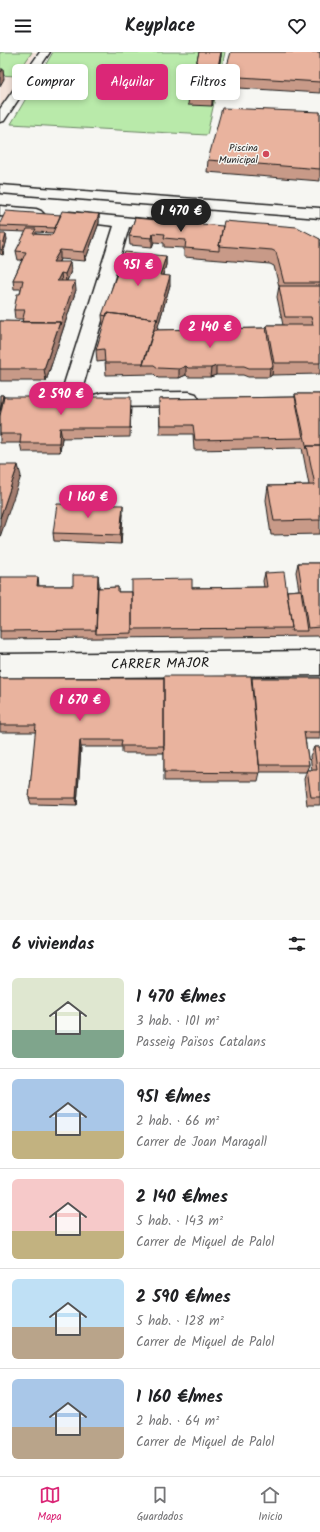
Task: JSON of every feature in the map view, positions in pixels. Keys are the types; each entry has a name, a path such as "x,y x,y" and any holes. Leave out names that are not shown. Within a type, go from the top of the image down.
{"street":[{"path":"0,118 45,52"},
{"path":"0,189 320,213"},
{"path":"0,202 320,226"},
{"path":"0,211 178,227"},
{"path":"123,222 61,400 204,399"},
{"name":"CARRER MAJOR","path":"0,666 320,663"}],"shaded area":[{"path":"0,52 37,52 29,64 12,64 12,90 0,108"}],"green space":[{"path":"0,52 32,52 24,64 12,64 12,76 0,75"},
{"path":"53,52 225,52 222,64 176,64 176,100 215,100 207,135 11,124 25,100 88,100 88,64 46,64"}],"building":[{"path":"199,52 221,52 219,64 196,64"},
{"path":"231,52 320,52 320,82 240,77 240,64 228,64"},
{"name":"Piscina Municipal","path":"222,108 320,112 320,169 208,160"},
{"path":"6,211 61,215 55,228 0,226"},
{"path":"62,211 99,214 84,252 60,250 53,262 70,262 65,274 61,273 57,281 75,281 60,325 60,322 22,322 25,310 14,310 17,294 20,294 23,280 13,280 26,252 16,251 27,229 36,229 33,234 52,235"},
{"path":"135,218 223,226 219,251 185,248 186,240 164,238 165,234 153,233 152,238 129,236"},
{"path":"224,221 297,227 320,239 320,283 284,283 276,252 272,250 219,246"},
{"path":"0,234 6,234 2,250 0,249"},
{"path":"125,252 166,256 160,275 170,276 157,321 157,319 107,313 107,316 102,315"},
{"path":"279,286 320,286 320,363 274,363 267,325 313,325 311,317 285,317"},
{"path":"107,313 157,319 143,363 105,363 104,349 96,350"},
{"path":"0,321 60,322 44,369 0,369"},
{"path":"266,328 273,366 270,368 216,366 211,368 188,368 186,366 179,369 158,368 154,365 143,365 154,330"},
{"path":"295,394 320,394 320,446 307,446 307,449"},
{"path":"0,395 3,395 0,411"},
{"path":"4,397 131,397 130,428 60,428 59,443 20,443 21,434 0,434 0,416"},
{"path":"295,397 303,438 195,440 193,425 160,425 159,399"},
{"path":"307,446 320,446 320,520 274,521 268,486 315,485"},
{"path":"0,465 18,465 0,518"},
{"path":"57,504 123,505 120,535 53,533"},
{"path":"298,563 320,563 320,627 308,628"},
{"path":"284,572 292,628 132,629 132,580 192,579 192,588 267,587 265,573"},
{"path":"73,575 98,575 96,630 0,631 0,577 38,577 37,586 73,586"},
{"path":"118,587 118,592 132,592 132,633 96,634 98,588"},
{"path":"301,590 307,631 291,631 292,628 287,591"},
{"path":"164,676 251,676 260,773 164,772"},
{"path":"0,678 164,678 164,746 121,746 122,740 80,740 76,798 29,798 36,725 0,725"},
{"path":"252,678 320,678 320,732 304,732 309,765 259,765"},
{"path":"314,747 320,747 320,797 311,797 307,770 317,770"}],"place":[{"name":"Piscina Municipal","path":"266,154"}]}
